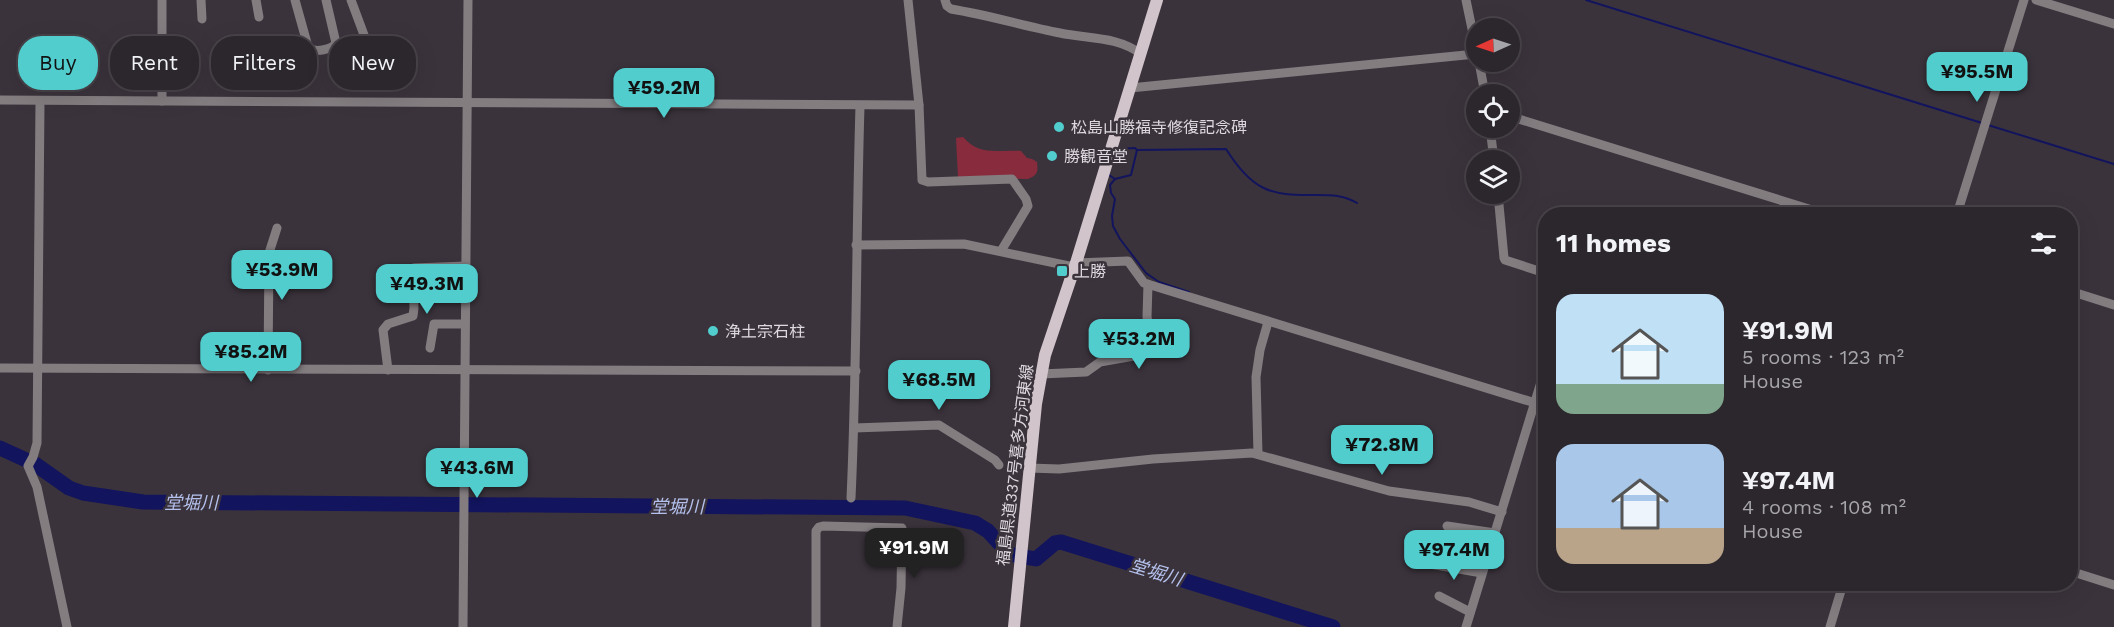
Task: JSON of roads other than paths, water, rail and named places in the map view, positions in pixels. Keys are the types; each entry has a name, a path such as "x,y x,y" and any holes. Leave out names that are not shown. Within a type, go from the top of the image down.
{"main road":[{"name":"福島県道337号喜多方河東線","path":"1014,627 1029,468 1045,355 1157,0"}],"street":[{"path":"162,0 162,101"},
{"path":"201,0 202,19"},
{"path":"256,0 259,17"},
{"path":"295,0 310,49 316,51 332,47 336,43 326,0"},
{"path":"351,0 365,36"},
{"path":"463,627 469,104 468,0"},
{"path":"908,0 919,105 921,176 924,182 1012,180 1026,199 1028,206 1001,251"},
{"path":"945,0 951,9 1062,34 1121,43 1141,54"},
{"path":"1466,0 1470,18"},
{"path":"1959,207 2024,0"},
{"path":"2036,0 2114,24"},
{"path":"1130,88 1466,55"},
{"path":"0,100 919,105"},
{"path":"40,101 37,443 33,457 27,466 38,487 67,627"},
{"path":"852,498 860,106"},
{"path":"1520,119 1802,207"},
{"path":"1499,204 1504,258 1538,270"},
{"path":"268,370 269,253 277,228"},
{"path":"856,245 964,244 1075,265 1128,261 1144,283 1538,404"},
{"path":"388,370 383,330 388,324 413,316 414,268 466,266"},
{"path":"1041,374 1086,372 1100,362 1151,353 1146,304 1148,284"},
{"path":"2078,294 2114,305"},
{"path":"1258,454 1256,377 1260,350 1268,322"},
{"path":"430,348 434,324 465,324"},
{"path":"0,368 856,371"},
{"path":"1466,627 1538,391"},
{"path":"854,428 939,425 995,460 999,465"},
{"path":"1029,468 1059,469 1153,459 1258,454 1382,490 1469,502 1502,512"},
{"path":"816,627 816,531 823,526 902,528 901,588 897,627"},
{"path":"1447,526 1495,533"},
{"path":"1430,564 1464,568 1482,573"},
{"path":"2078,574 2114,585"},
{"path":"1830,627 1841,591"},
{"path":"1439,596 1470,612"}],"waterway":[{"path":"1586,0 1982,123"},
{"path":"1988,125 2114,164"},
{"path":"1116,149 1135,148 1137,150 1131,175 1115,179 1110,185 1115,199 1113,226 1146,273 1159,282 1189,292"},
{"path":"1137,150 1226,149 1244,174 1263,188 1286,194 1337,196 1357,203"},
{"path":"1109,173 1115,179"},
{"name":"堂堀川","path":"0,448 35,464 69,488 83,493 143,502 905,508 975,523 988,531 1009,554 1036,559 1055,543 1061,542 1333,627"}],"place":[{"name":"松島山勝福寺修復記念碑","path":"1059,127"},
{"name":"勝観音堂","path":"1052,156"},
{"name":"上勝","path":"1062,271"},
{"name":"浄土宗石柱","path":"713,331"}]}
